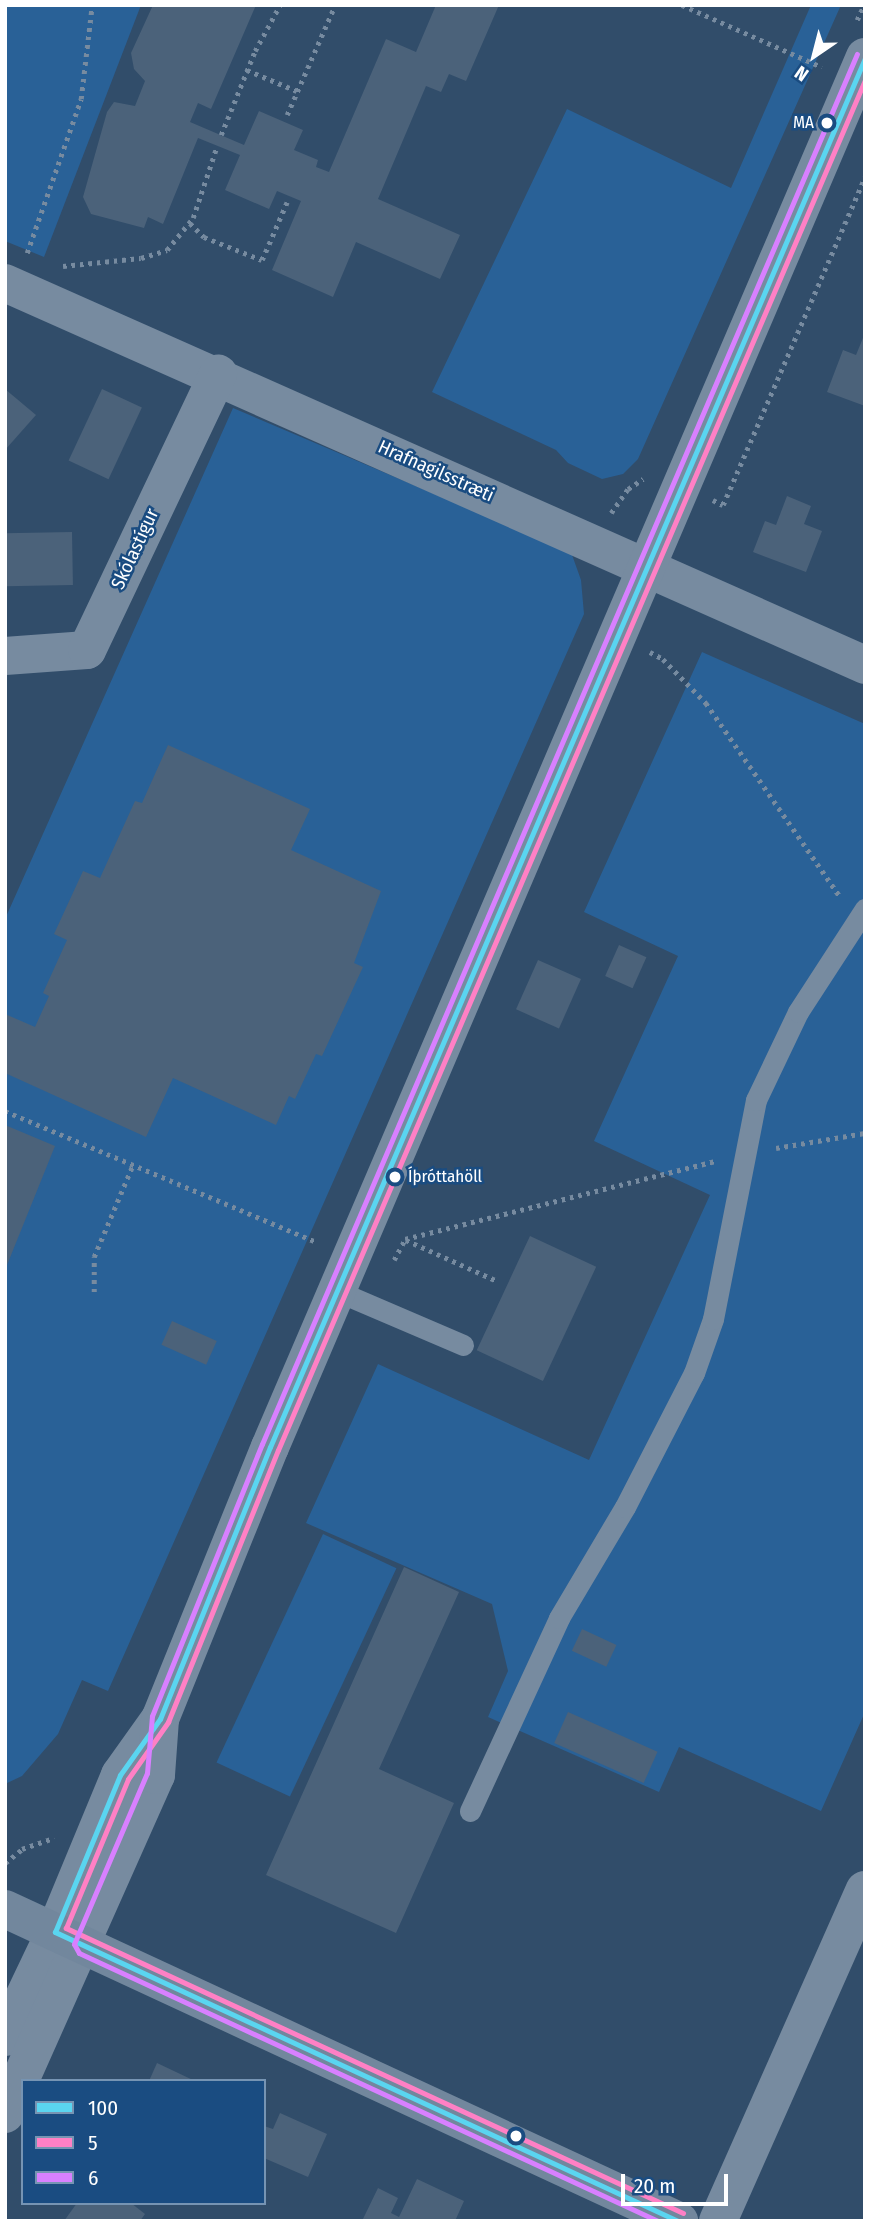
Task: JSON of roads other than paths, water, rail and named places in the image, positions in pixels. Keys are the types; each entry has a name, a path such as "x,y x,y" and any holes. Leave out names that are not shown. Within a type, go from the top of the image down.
{"main road":[{"path":"5,1909 679,2221"}],"street":[{"path":"5,2114 69,1939 120,1775 160,1719 337,1291 620,636 849,65"},
{"name":"Hrafnagilsstræti","path":"20,273 218,374 865,664"},
{"name":"Skólastígur","path":"5,656 87,650 218,374"},
{"path":"718,2221 864,1891"},
{"path":"5,2037 69,1939"}],"lane":[{"path":"470,1811 559,1618 625,1507 694,1373 713,1319 744,1154 757,1100 773,1060 798,1012 861,916"},
{"path":"337,1291 463,1345"}],"place":[{"name":"MA","path":"827,123"},
{"name":"Íþróttahöll","path":"395,1177"}]}
